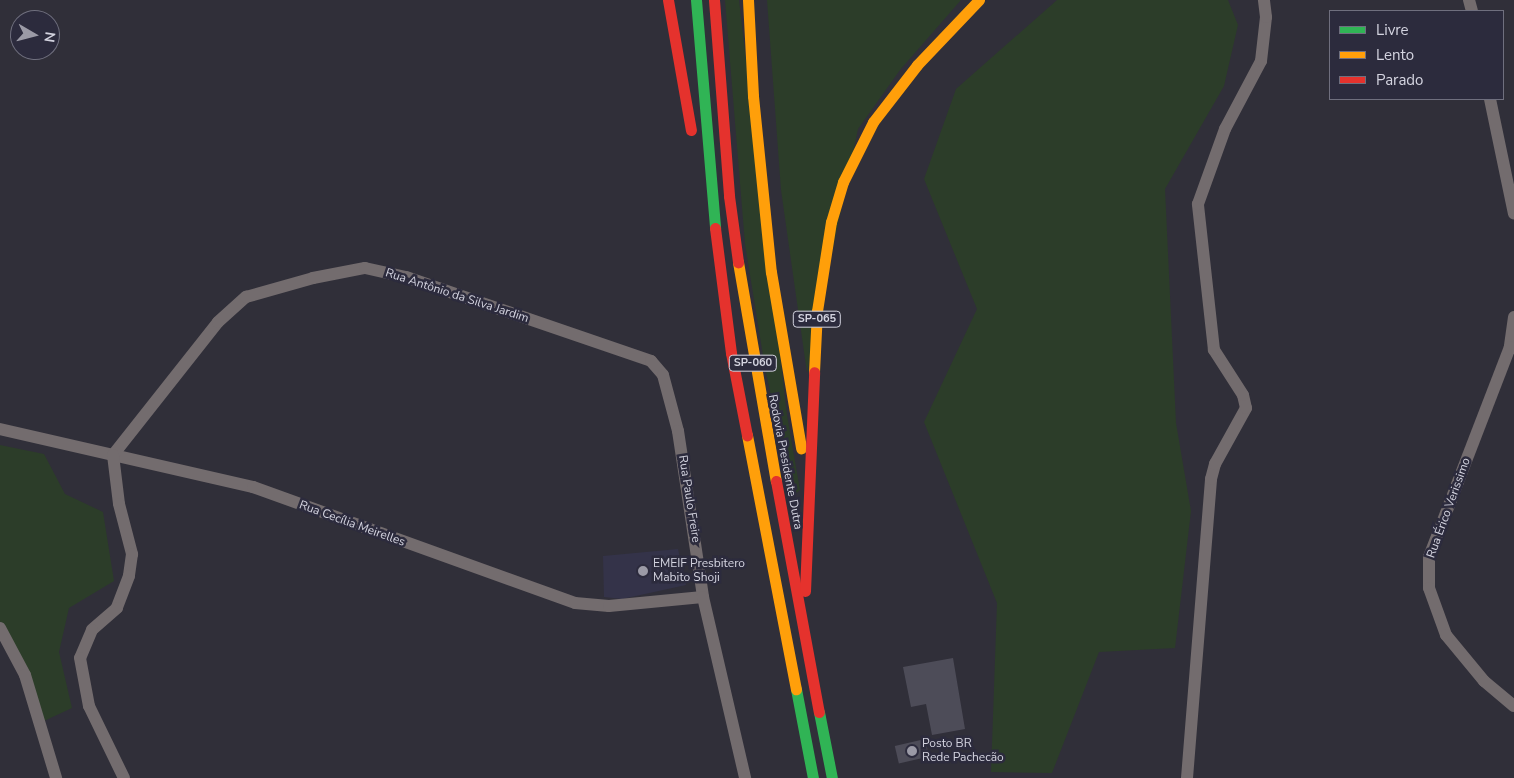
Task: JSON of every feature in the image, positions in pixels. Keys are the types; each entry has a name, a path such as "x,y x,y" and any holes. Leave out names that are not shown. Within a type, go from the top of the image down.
{"highway":[{"path":"668,0 693,145"},
{"name":"SP-060","path":"696,0 709,183 731,353"},
{"name":"Rodovia Presidente Dutra","path":"714,0 725,156 749,341 832,778"},
{"path":"748,0 753,96 771,272 808,494 805,587 822,721"},
{"name":"SP-065","path":"808,494 817,311 831,222 844,182 873,122 970,0"},
{"name":"SP-065","path":"940,39 979,0"},
{"name":"SP-060","path":"696,164 813,778"}],"street":[{"path":"1187,778 1211,479 1246,408 1243,395 1214,350 1198,204 1225,129 1261,61 1266,17 1264,0"},
{"path":"1490,100 1514,214"},
{"name":"Rua Antônio da Silva Jardim","path":"114,455 218,322 246,297 365,268 406,277 652,361 660,367"},
{"name":"Rua Érico Verissimo","path":"1514,317 1512,347 1429,557 1429,588 1446,635 1484,681 1514,706"},
{"name":"Rua Paulo Freire","path":"660,367 678,431 704,597 745,778"},
{"name":"Rua Cecília Meirelles","path":"0,429 253,488 575,604 609,606 704,597"},
{"path":"114,455 119,504 132,554 129,576 117,608 92,630 80,658 89,706 124,778"},
{"path":"0,628 25,675 56,778"}],"shaded area":[{"name":"EMEIF Presbitero Mabito Shoji","path":"678,549 686,585 622,599 604,597 603,556"}],"green space":[{"path":"725,0 739,0 787,415 800,490 793,496 765,368 745,244"},
{"path":"767,0 961,0 900,70 858,129 807,373 781,190"},
{"path":"1057,0 1228,0 1238,25 1224,86 1165,189 1176,423 1191,511 1175,648 1099,652 1052,773 991,772 997,603 924,422 977,309 924,179 956,89"},
{"path":"0,445 44,454 65,494 103,512 114,581 69,608 59,652 72,708 44,721 0,622"}],"building":[{"path":"953,658 965,729 932,735 926,704 911,707 903,667"},
{"name":"Posto BR Rede Pachecão","path":"925,739 929,757 899,764 895,746"}],"traffic: fast":[{"path":"696,0 715,228"},
{"path":"796,689 813,778"},
{"path":"819,712 832,778"}],"traffic: slow":[{"path":"748,0 753,96 771,272 801,448"},
{"path":"814,372 817,311 831,222 843,182 873,122 917,65 979,0"},
{"path":"738,262 776,481"},
{"path":"747,435 796,689"}],"traffic: jam":[{"path":"668,0 691,130"},
{"path":"714,0 729,196 738,262"},
{"path":"715,228 731,353 747,435"},
{"path":"805,591 814,372"},
{"path":"776,481 819,712"}],"place":[{"name":"EMEIF Presbitero Mabito Shoji","path":"643,571"},
{"name":"Posto BR Rede Pachecão","path":"912,751"}]}
